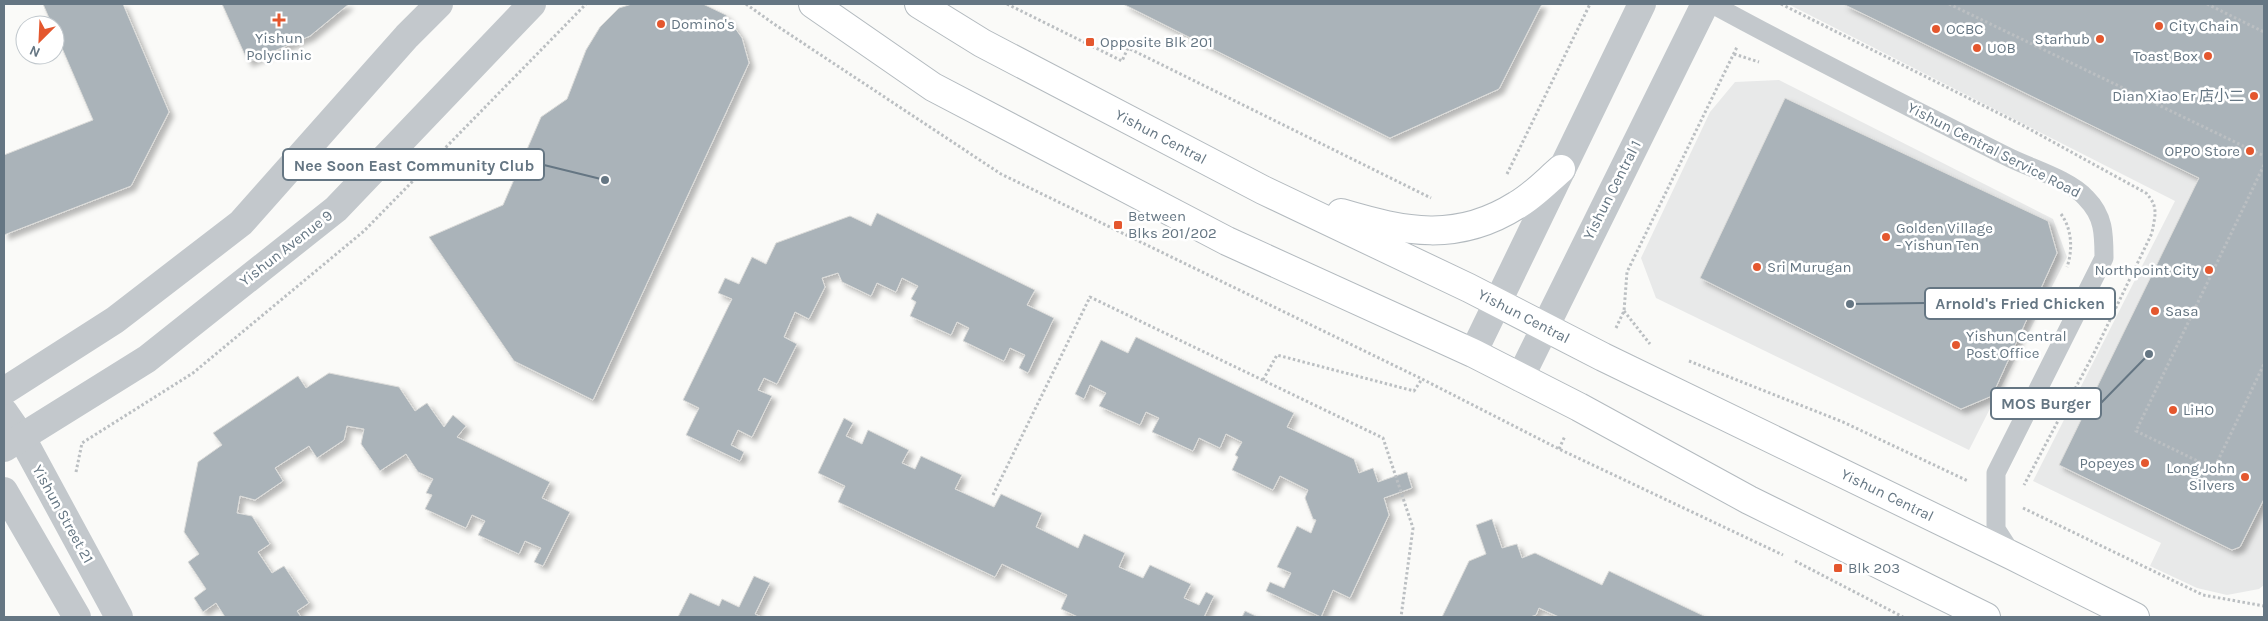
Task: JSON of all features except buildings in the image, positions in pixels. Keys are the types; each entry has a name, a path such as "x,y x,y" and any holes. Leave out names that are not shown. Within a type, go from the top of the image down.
{"main road":[{"path":"813,4 933,87 1228,241 1473,353 1579,407 1748,500 1986,617"},
{"name":"Yishun Central","path":"919,4 982,43 1263,190 2135,617"},
{"path":"1263,190 1398,229 1439,232 1484,221 1502,214 1519,204 1561,169"}],"street":[{"path":"4,391 115,320 241,223 407,36 439,4"},
{"name":"Yishun Avenue 9","path":"13,443 147,359 336,209 532,4"},
{"name":"Yishun Central 1","path":"1520,378 1544,326 1705,4"},
{"path":"1473,353 1561,169 1643,8"},
{"name":"Yishun Street 21","path":"4,412 13,443 119,617"},
{"path":"4,491 76,617"}],"lane":[{"name":"Yishun Central Service Road","path":"1712,4 2006,156 2072,187 2085,196 2098,213 2104,236 2104,258 1996,472 1996,529 2013,556"}],"path":[{"path":"746,4 1001,174 1422,379 1559,449 1791,558 1903,617"},
{"path":"1007,4 1122,61 1128,48 1439,201"},
{"path":"1506,175 1590,4"},
{"path":"1781,4 2022,125 2146,193 2155,202 2156,214 2152,233 2093,355 2023,486 2018,505"},
{"path":"1950,4 2264,156"},
{"path":"2207,4 2264,32"},
{"path":"1651,346 1624,311 1627,272 1748,24"},
{"path":"1734,54 1761,63"},
{"path":"2264,165 2136,431 2214,469 2264,364"},
{"path":"2058,210 2066,222 2071,241 2071,256 2066,271"},
{"path":"993,495 1090,298 1383,438 1413,528 1401,617"},
{"path":"1264,380 1277,355 1414,391 1422,379"},
{"path":"1688,361 1843,422 2203,595 2264,606"},
{"path":"1968,481 1970,472"}],"shaded area":[{"name":"Northpoint City","path":"1788,4 2264,4 2264,585 2259,589 2227,595 2197,588 2150,566 2161,543 2033,481 2175,201"},
{"name":"Golden Village - Yishun Ten","path":"1779,80 2053,219 2067,257 1969,450 1656,298 1641,258 1710,112 1735,82"}],"place":[{"name":"Yishun Polyclinic","path":"279,20"},
{"name":"Domino's","path":"661,24"},
{"name":"City Chain","path":"2159,26"},
{"name":"OCBC","path":"1936,29"},
{"name":"Starhub","path":"2100,39"},
{"name":"Opposite Blk 201","path":"1090,42"},
{"name":"UOB","path":"1977,48"},
{"name":"Toast Box","path":"2208,56"},
{"name":"Dian Xiao Er 店小二","path":"2254,96"},
{"name":"OPPO Store","path":"2250,151"},
{"name":"Nee Soon East Community Club","path":"605,180"},
{"name":"Between Blks 201/202","path":"1118,225"},
{"name":"Golden Village - Yishun Ten","path":"1886,237"},
{"name":"Sri Murugan","path":"1757,267"},
{"name":"Northpoint City","path":"2209,270"},
{"name":"Arnold's Fried Chicken","path":"1850,304"},
{"name":"Sasa","path":"2155,311"},
{"name":"Yishun Central Post Office","path":"1956,345"},
{"name":"MOS Burger","path":"2149,354"},
{"name":"LiHO","path":"2173,410"},
{"name":"Popeyes","path":"2145,463"},
{"name":"Long John Silvers","path":"2245,477"},
{"name":"Blk 203","path":"1838,568"}]}
